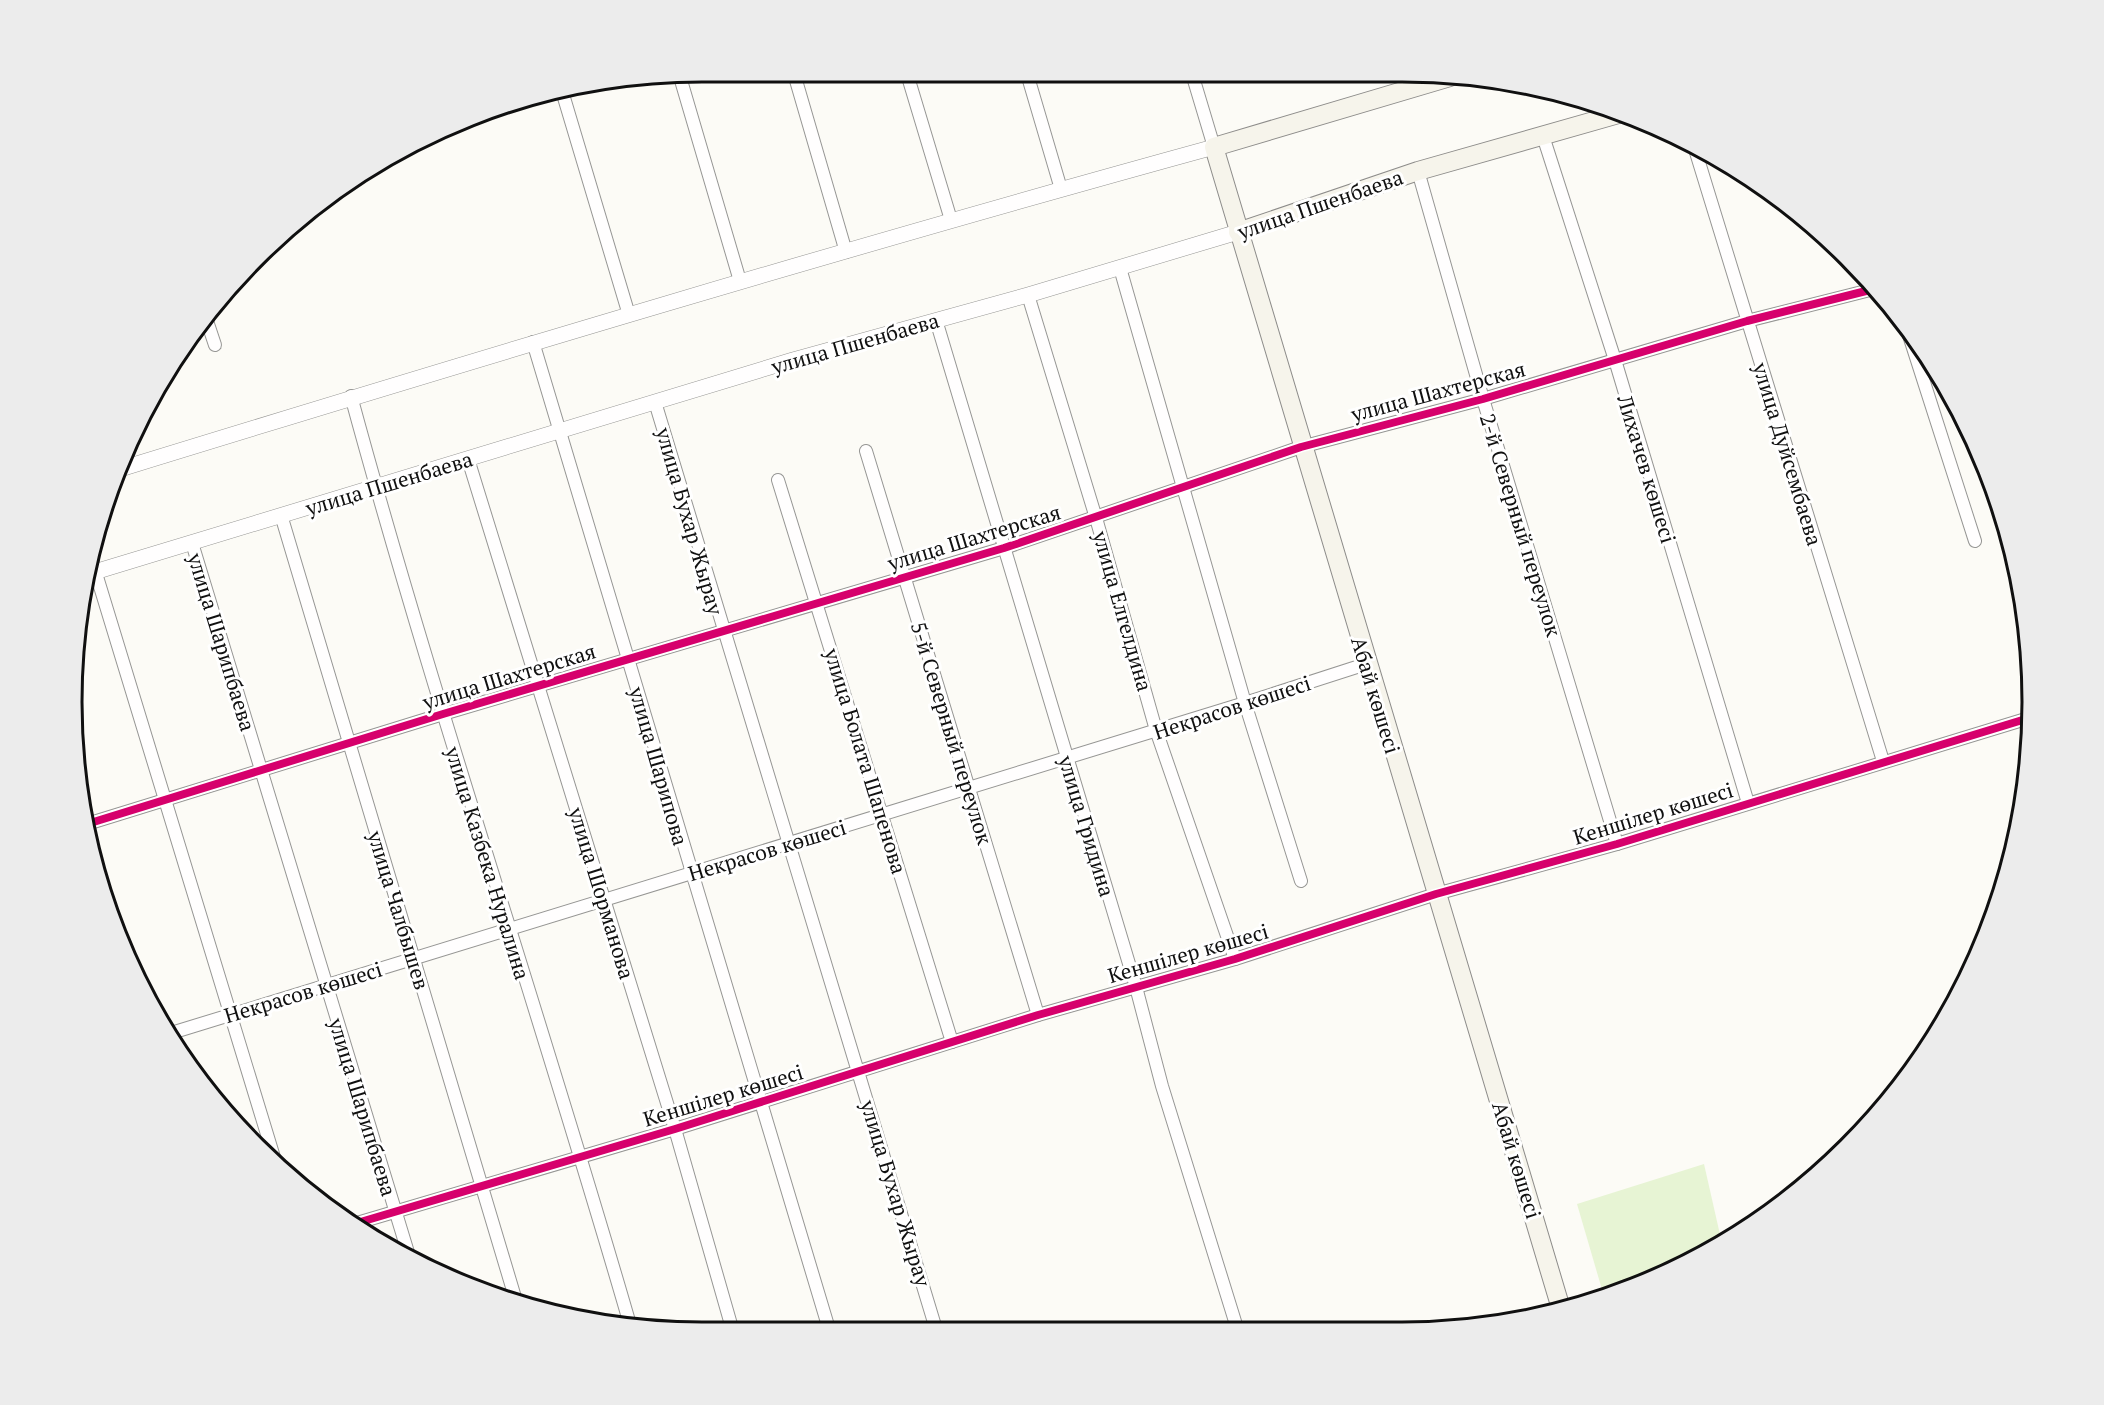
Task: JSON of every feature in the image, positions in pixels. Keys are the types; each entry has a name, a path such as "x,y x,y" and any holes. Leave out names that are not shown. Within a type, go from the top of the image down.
{"main road":[{"path":"1214,147 1429,83"},
{"name":"улица Пшенбаева","path":"1238,232 1418,171 1607,117"},
{"name":"Абай көшесі","path":"1214,147 1301,447 1559,1302"}],"street":[{"path":"796,82 846,252"},
{"path":"910,82 951,220"},
{"path":"1029,82 1061,189"},
{"name":"Абай көшесі","path":"1194,82 1214,147"},
{"path":"682,83 740,281"},
{"path":"564,98 628,315"},
{"name":"Лихачев көшесі","path":"1544,136 1615,360 1748,803"},
{"path":"130,466 532,342 951,220 1214,147"},
{"name":"улица Дуйсембаева","path":"1698,158 1883,761"},
{"name":"2-й Северный переулок","path":"1418,171 1483,399 1617,844"},
{"name":"улица Пшенбаева","path":"98,566 192,543 655,402 1238,232"},
{"path":"1120,268 1182,490 1301,881"},
{"name":"улица Шахтерская","path":"94,822 443,714 1004,548 1182,490 1301,447 1483,399 1747,321 1865,291"},
{"name":"улица Елгелдина","path":"1028,295 1096,518 1156,730 1235,959"},
{"name":"улица Гридина","path":"936,320 1136,987 1162,1086 1235,1322"},
{"path":"209,328 215,345"},
{"name":"улица Шарипова","path":"532,342 827,1322"},
{"path":"1916,356 1975,541"},
{"name":"улица Казбека Нуралина","path":"351,396 375,487 443,714 508,929 582,1157 628,1318"},
{"name":"улица Бухар Жырау","path":"655,402 934,1322"},
{"name":"5-й Северный переулок","path":"866,451 1038,1015"},
{"name":"улица Шорманова","path":"468,459 675,1129 730,1322"},
{"name":"улица Болата Шапенова","path":"778,480 952,1042"},
{"name":"улица Чалбышев","path":"281,515 514,1293"},
{"name":"улица Шарипбаева","path":"192,543 407,1247"},
{"path":"95,579 166,799 229,1015 271,1147"},
{"name":"Некрасов көшесі","path":"177,1031 1366,664"},
{"name":"Кеншілер көшесі","path":"363,1221 675,1129 1038,1015 1235,959 1436,894 1617,844 2021,720"}],"green space":[{"path":"1704,1164 1720,1234 1676,1259 1602,1290 1577,1204"}],"cycle path":[{"path":"94,822 443,714 1004,548 1301,447 1483,399 1747,321 1865,291"},
{"path":"363,1221 675,1129 1038,1015 1235,959 1436,894 1617,844 2021,720"}]}
